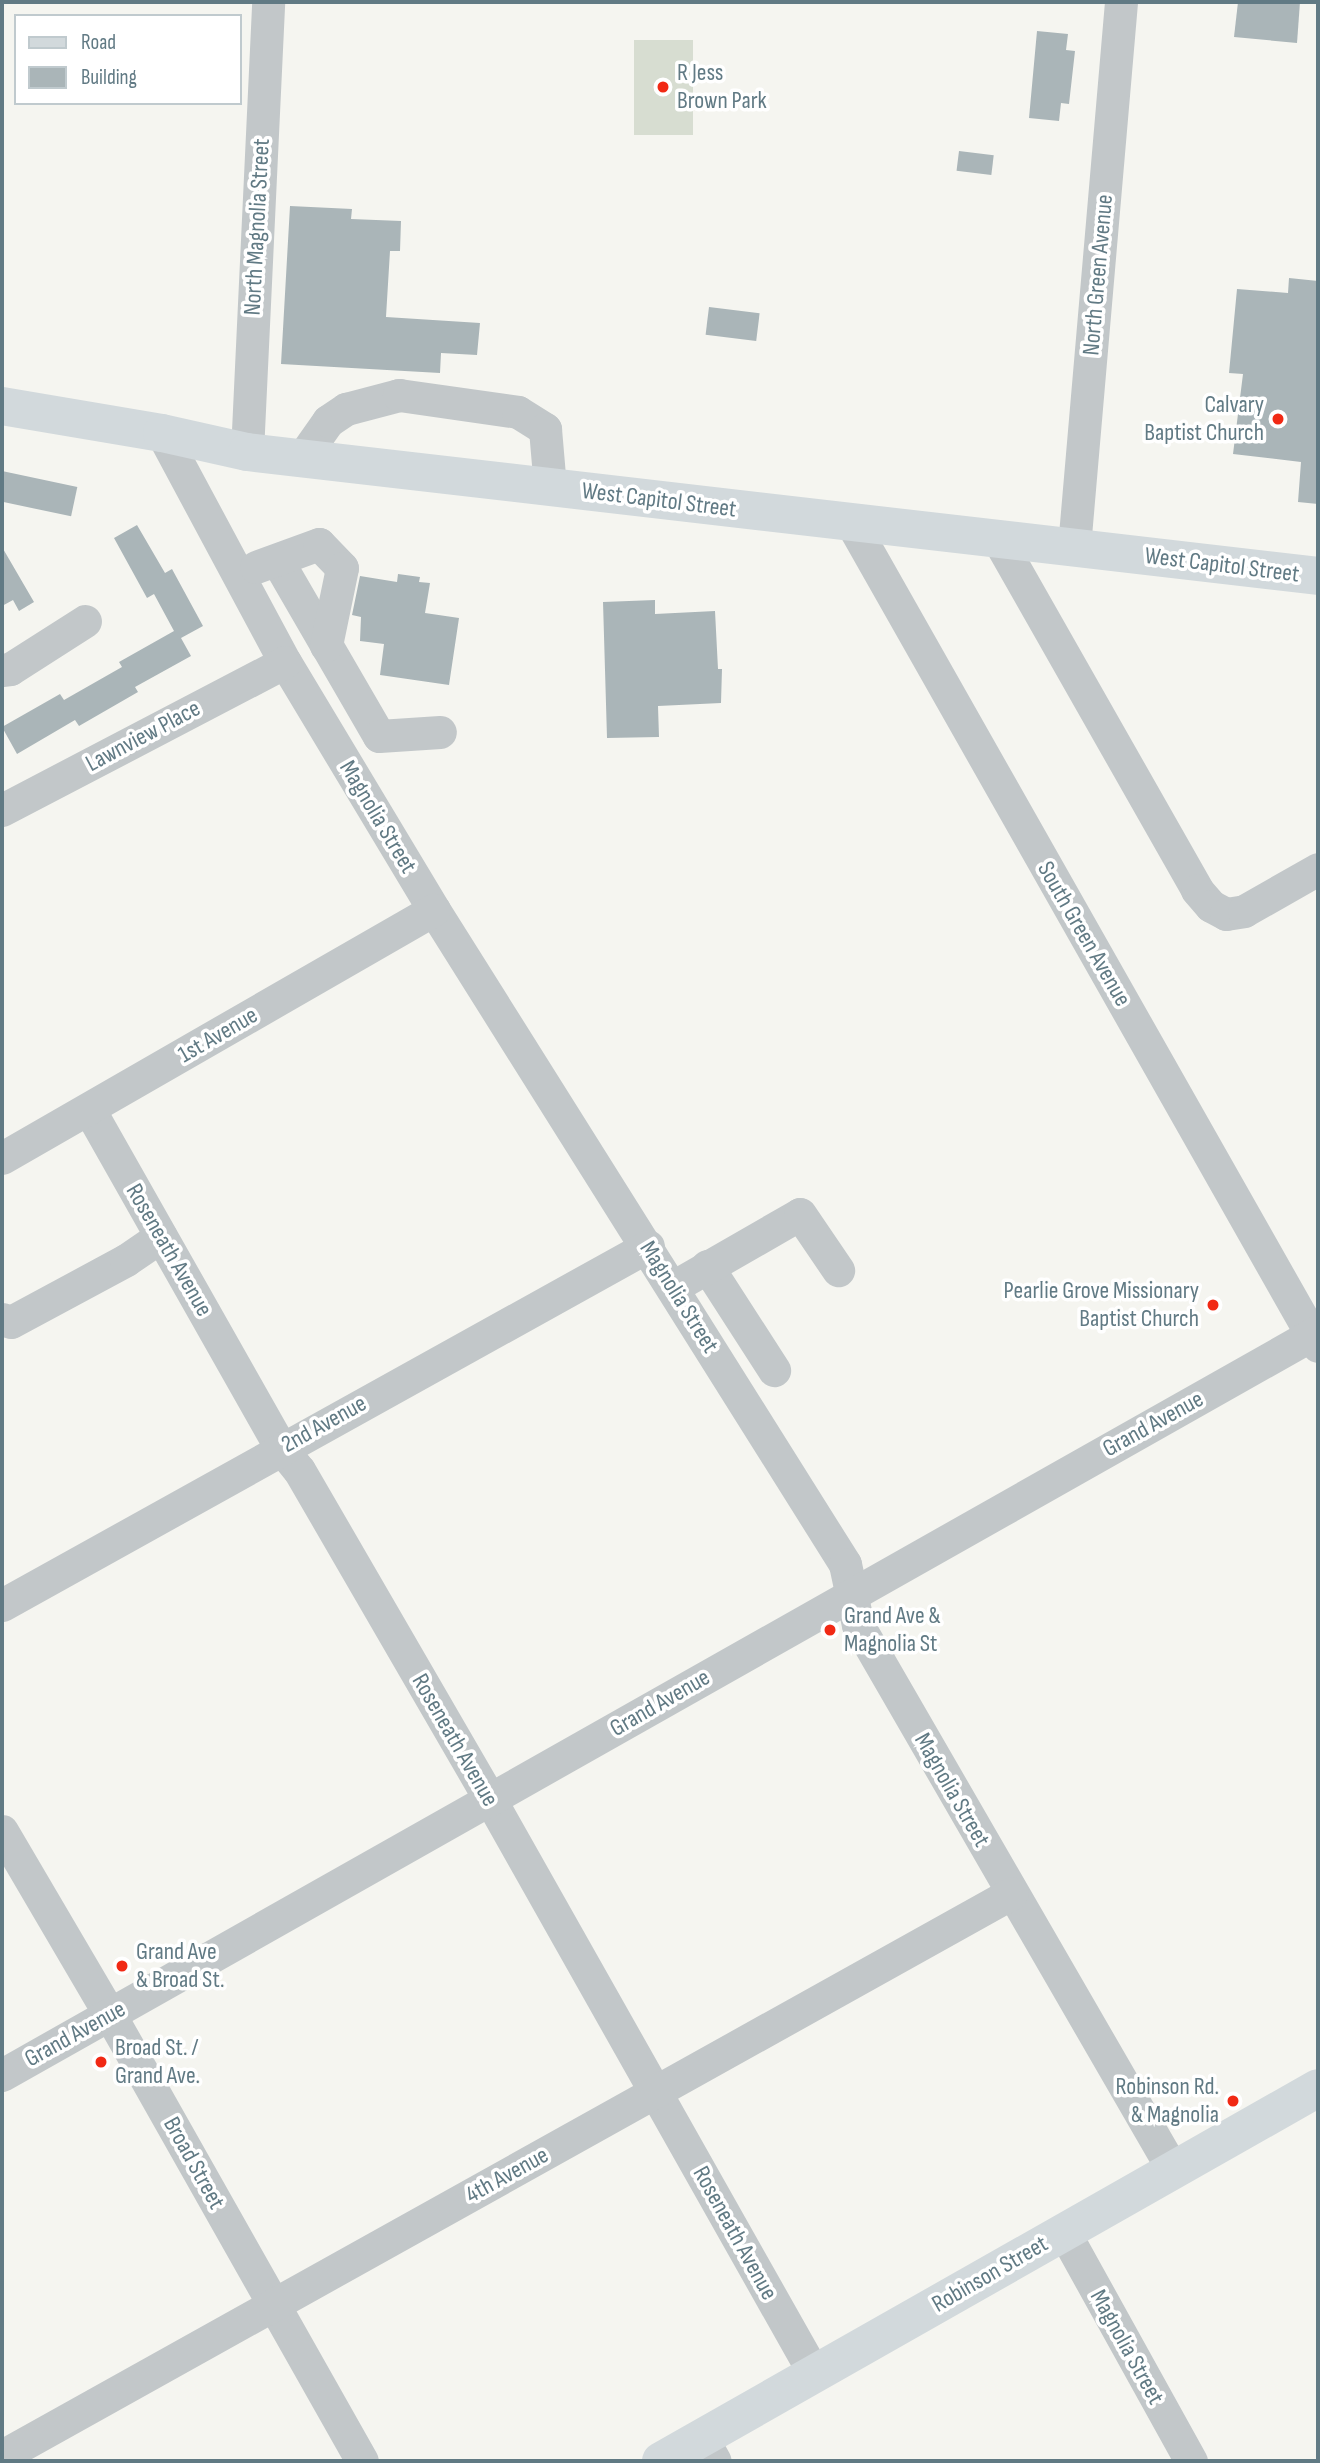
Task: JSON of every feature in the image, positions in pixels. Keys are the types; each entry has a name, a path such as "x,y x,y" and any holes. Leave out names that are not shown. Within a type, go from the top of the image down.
{"main road":[{"name":"West Capitol Street","path":"2,406 162,433 247,452 1318,576"},
{"name":"Robinson Street","path":"662,2461 709,2450 815,2375 1318,2088"}],"street":[{"name":"North Magnolia Street","path":"247,452 268,2"},
{"name":"North Green Avenue","path":"1074,547 1121,2"},
{"path":"302,458 328,422 346,409 399,396 518,412 545,429 550,487"},
{"name":"Magnolia Street","path":"162,433 285,662 434,910 648,1246 845,1564 858,1625 1173,2170"},
{"name":"South Green Avenue","path":"851,522 1316,1337"},
{"path":"998,538 1197,890 1211,906 1226,914 1244,911 1318,869"},
{"path":"238,574 320,544 342,568 338,612 379,736"},
{"path":"277,559 338,612"},
{"path":"2,670 10,669 85,621"},
{"name":"Lawnview Place","path":"4,805 285,662"},
{"path":"334,743 379,736 440,732"},
{"name":"1st Avenue","path":"2,1158 434,910"},
{"name":"Roseneath Avenue","path":"89,1109 281,1447 299,1470 491,1801 815,2375"},
{"path":"673,1287 800,1214 838,1270"},
{"path":"2,1318 11,1322 126,1260 161,1236"},
{"name":"2nd Avenue","path":"2,1605 281,1447 648,1246"},
{"path":"707,1266 774,1370"},
{"name":"Grand Avenue","path":"2,2075 491,1801 853,1592 1316,1337"},
{"name":"Broad Street","path":"2,1831 110,2015 362,2461"},
{"name":"4th Avenue","path":"2,2456 1012,1893"},
{"name":"Magnolia Street","path":"1064,2232 1191,2461"}],"shaded area":[{"name":"R Jess Brown Park","path":"634,40 693,40 693,135 634,135"}],"building":[{"path":"1238,2 1300,2 1297,43 1234,37"},
{"path":"1037,31 1068,34 1066,50 1075,51 1069,104 1061,103 1059,121 1029,118"},
{"path":"959,151 994,155 991,175 957,171"},
{"path":"290,206 352,209 351,219 401,221 400,251 390,251 386,317 480,323 477,355 441,353 440,373 281,364"},
{"path":"1289,278 1318,281 1318,504 1298,502 1301,462 1233,454 1243,374 1229,373 1237,289 1288,293"},
{"path":"709,307 760,313 756,341 706,335"},
{"path":"2,471 77,487 71,516 2,502"},
{"path":"137,525 165,573 172,569 203,626 181,638 191,656 135,687 138,692 79,726 75,720 17,754 2,727 60,694 64,700 122,667 119,662 174,631 154,594 147,598 114,538"},
{"path":"2,547 34,602 19,611 13,600 2,606"},
{"path":"398,574 420,577 419,582 430,583 425,613 459,618 449,685 380,675 384,644 360,641 361,617 352,615 360,576 397,582"},
{"path":"655,600 655,614 715,611 718,669 722,669 721,703 658,706 659,737 607,738 603,602"}],"place":[{"name":"R Jess Brown Park","path":"663,87"},
{"name":"Calvary Baptist Church","path":"1278,419"},
{"name":"Pearlie Grove Missionary Baptist Church","path":"1213,1305"},
{"name":"Grand Ave & Magnolia St","path":"830,1630"},
{"name":"Grand Ave & Broad St.","path":"122,1966"},
{"name":"Broad St. / Grand Ave.","path":"101,2062"},
{"name":"Robinson Rd. & Magnolia","path":"1233,2101"}]}
